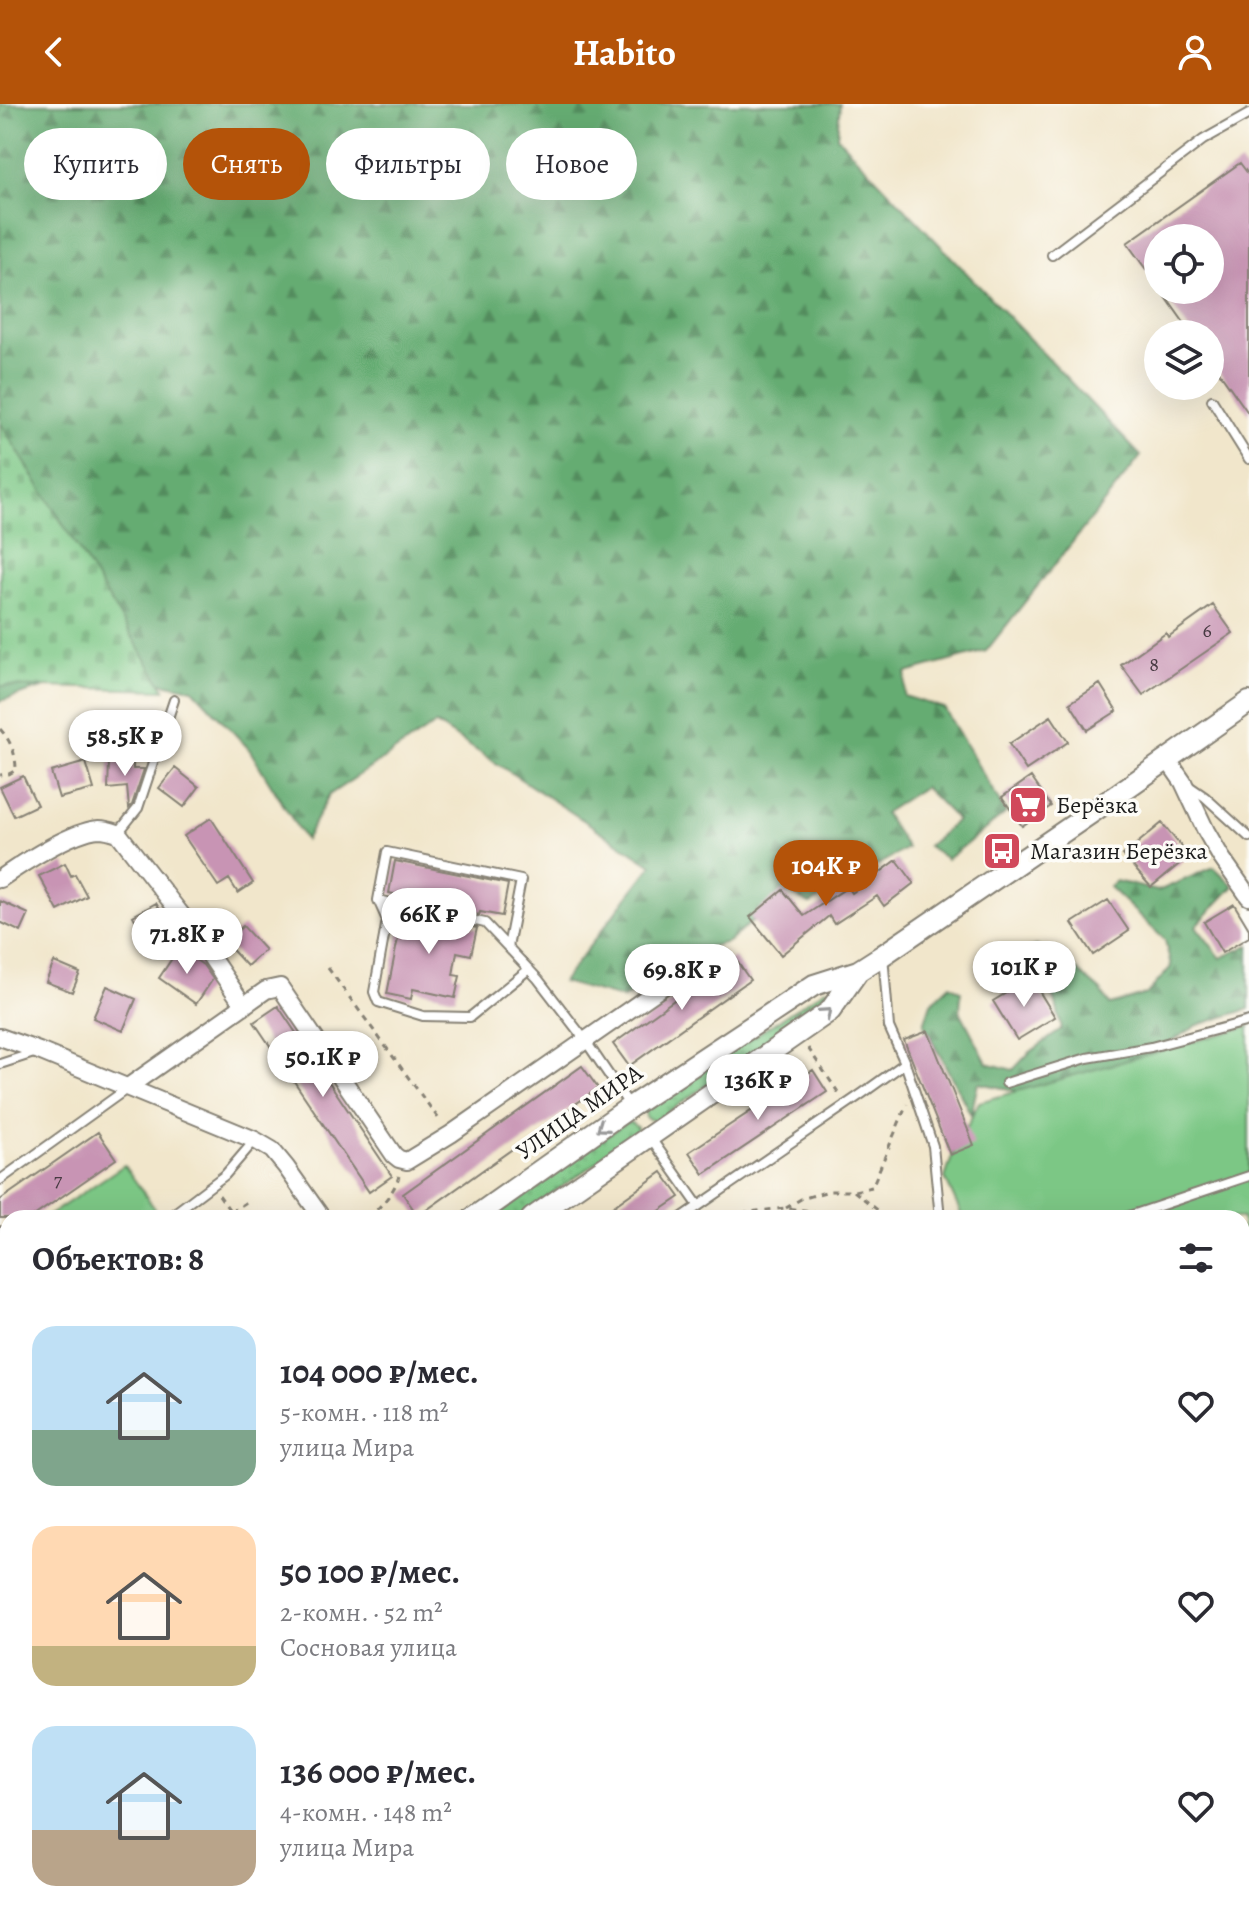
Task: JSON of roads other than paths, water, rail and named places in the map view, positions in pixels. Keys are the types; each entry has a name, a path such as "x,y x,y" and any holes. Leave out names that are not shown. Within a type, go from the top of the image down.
{"street":[{"path":"544,1210 830,1011 858,971 1249,702"},
{"path":"1167,759 1183,782 1221,857 1249,897"},
{"path":"0,879 84,832 103,828 118,833 190,926 244,1006"},
{"path":"128,1087 266,990 280,987 394,1155 403,1161 451,1134 701,960"},
{"name":"УЛИЦА МИРА","path":"484,1210 630,1107 814,985 858,971"},
{"path":"0,1037 255,1140 272,1150 316,1210"},
{"path":"630,1107 650,1136"}],"lane":[{"path":"1052,255 1203,140 1249,114"},
{"path":"1212,400 1249,459"},
{"path":"118,833 138,808 174,700"},
{"path":"1183,782 1205,797 1249,837"},
{"path":"508,947 521,880 387,852 378,900 387,920 374,992 378,1002 423,1016 470,1017 529,969"},
{"path":"378,900 485,923 529,969 585,1040 630,1107"},
{"path":"883,955 889,1027 905,1063 933,1146 938,1210"},
{"path":"1006,1083 1087,1058 1151,1047 1249,1021"},
{"path":"0,1064 39,1051"},
{"path":"691,1210 905,1063"},
{"path":"0,1180 128,1087"},
{"path":"650,1136 698,1205"},
{"path":"179,1210 225,1175 255,1140"},
{"path":"1147,1210 1249,1176"}],"place":[{"name":"Берёзка","path":"1028,805"},
{"name":"Магазин Берёзка","path":"1002,851"}]}
